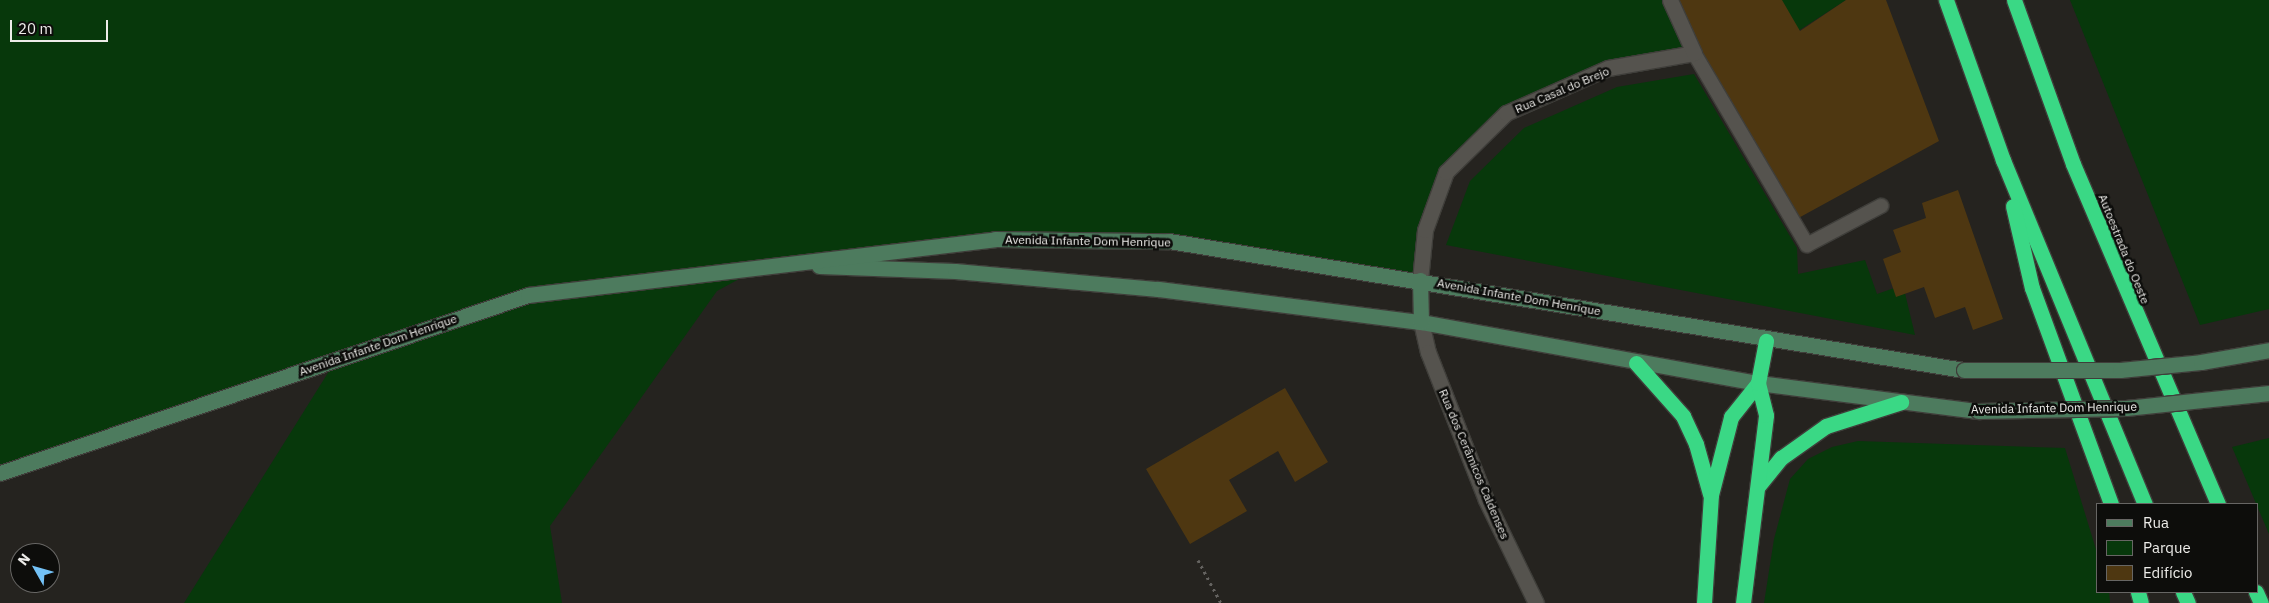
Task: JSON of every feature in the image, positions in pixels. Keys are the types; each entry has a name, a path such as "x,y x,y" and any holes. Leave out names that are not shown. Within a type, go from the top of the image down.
{"highway":[{"path":"1946,0 2003,160 2145,503"},
{"name":"Autoestrada do Oeste","path":"2014,0 2077,173 2218,503"},
{"path":"2003,160 2032,288 2111,503"},
{"path":"1743,603 1759,486 1766,415 1758,383 1766,341"},
{"path":"1636,363 1683,416 1696,444 1711,495"},
{"path":"1704,603 1711,495 1731,417 1758,383"},
{"path":"1759,486 1781,458 1826,426 1901,402"}],"main road":[{"name":"Avenida Infante Dom Henrique","path":"0,473 528,295 767,264 995,240 1169,241 1420,280 1766,341 1964,370 2120,370 2201,362 2269,350"},
{"name":"Avenida Infante Dom Henrique","path":"767,264 1090,280 1421,322 1636,363 1758,383 1978,411 2135,408 2269,393"},
{"path":"1420,280 1421,322"}],"street":[{"path":"1670,0 1694,53"},
{"name":"Rua Casal do Brejo","path":"1420,280 1425,230 1446,172 1506,113 1608,68 1694,53"},
{"name":"Rua dos Cerâmicos Caldenses","path":"1421,322 1428,352 1486,500 1536,603"}],"lane":[{"path":"1694,53 1807,245 1881,206"}],"path":[{"path":"1198,560 1222,603"}],"green space":[{"path":"0,0 1846,0 1713,86 1693,51 1608,68 1506,113 1446,172 1420,280 1169,241 995,239 767,264 717,291 550,526 562,603 184,603 336,360 0,473"},
{"path":"2070,0 2269,0 2269,309 2200,325"},
{"path":"1694,74 1797,248 1798,274 1865,260 1877,294 1903,285 1915,335 1446,245 1470,181 1524,128 1617,87"},
{"path":"2269,438 2269,534 2259,510 2259,503 2256,503 2232,447"},
{"path":"1858,441 2065,448 2096,549 2096,593 2109,593 2110,603 1764,603 1774,539 1790,479 1808,459 1832,447"}],"building":[{"path":"1675,0 1782,0 1800,31 1846,0 1886,0 1939,141 1793,221 1713,86"},
{"path":"1958,190 2003,319 1973,330 1965,307 1935,318 1924,287 1896,297 1883,259 1901,252 1893,230 1926,218 1922,203"},
{"path":"1285,388 1328,462 1295,482 1278,451 1229,480 1247,511 1190,544 1146,469"}]}
